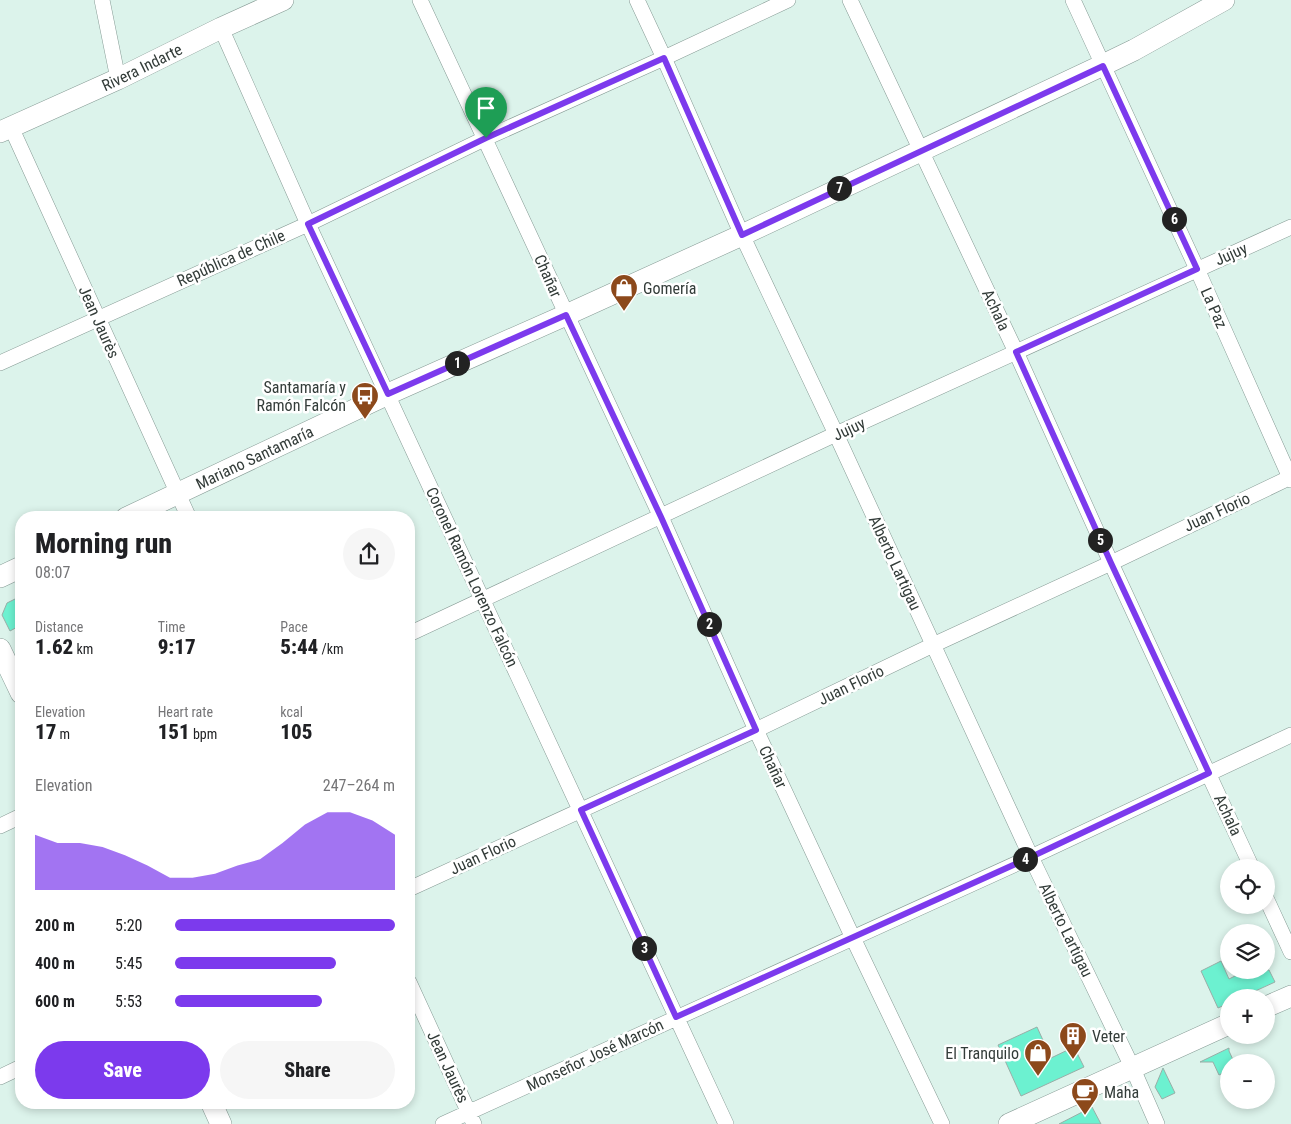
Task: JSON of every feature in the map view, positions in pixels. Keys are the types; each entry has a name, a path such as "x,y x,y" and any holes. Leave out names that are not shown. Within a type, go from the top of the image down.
{"street":[{"path":"102,0 118,79"},
{"name":"Rivera Indarte","path":"5,129 118,79 221,28 283,0"},
{"name":"Chañar","path":"420,0 486,138 566,315 661,517 756,730 942,1124"},
{"name":"Alberto Lartigau","path":"637,0 742,235 1031,857 1158,1124"},
{"name":"República de Chile","path":"0,363 308,224 486,138 788,0"},
{"name":"Achala","path":"850,0 1016,352 1248,859"},
{"name":"La Paz","path":"1073,0 1291,478"},
{"name":"Mariano Santamaría","path":"141,511 388,394 742,235 1103,66 1224,0"},
{"name":"Coronel Ramón Lorenzo Falcón","path":"221,28 308,224 726,1124"},
{"name":"Jean Jaurès","path":"5,129 97,318 186,511"},
{"name":"Jujuy","path":"415,631 836,434 1291,227"},
{"name":"Juan Florio","path":"415,886 756,730 1291,478"},
{"path":"0,577 15,570"},
{"path":"0,649 15,680"},
{"name":"Monseñor José Marcón","path":"444,1124 471,1118 676,1017 1031,857 1291,735"},
{"path":"0,826 15,819"},
{"path":"1273,914 1291,952"},
{"name":"Jean Jaurès","path":"415,995 471,1118"},
{"path":"1275,1003 1291,996"},
{"path":"1009,1124 1220,1028"},
{"path":"0,1077 15,1070"},
{"path":"214,1109 221,1124"}],"building":[{"path":"15,599 15,628 10,631 2,615 7,603"},
{"path":"1220,962 1220,979 1274,979 1275,982 1260,989 1220,989 1220,1007 1218,1008 1201,971"},
{"path":"1037,1027 1051,1058 1074,1047 1084,1067 1021,1096 998,1045"},
{"path":"1229,1048 1230,1054 1220,1054 1219,1075 1213,1062 1200,1062"},
{"path":"1163,1068 1175,1093 1162,1099 1155,1087"},
{"path":"1092,1107 1101,1124 1059,1124"}],"place":[{"name":"Gomería","path":"624,312"},
{"name":"Santamaría y Ramón Falcón","path":"365,420"},
{"name":"Veter","path":"1073,1060"},
{"name":"El Tranquilo","path":"1038,1077"},
{"name":"Maha","path":"1085,1116"}],"route":[{"path":"664,58 742,235 1103,66 1197,269 1016,352 1111,563 1209,773 1031,857 676,1017 581,810 756,730 661,517 566,315 388,394 308,224 486,138 664,58"}]}
